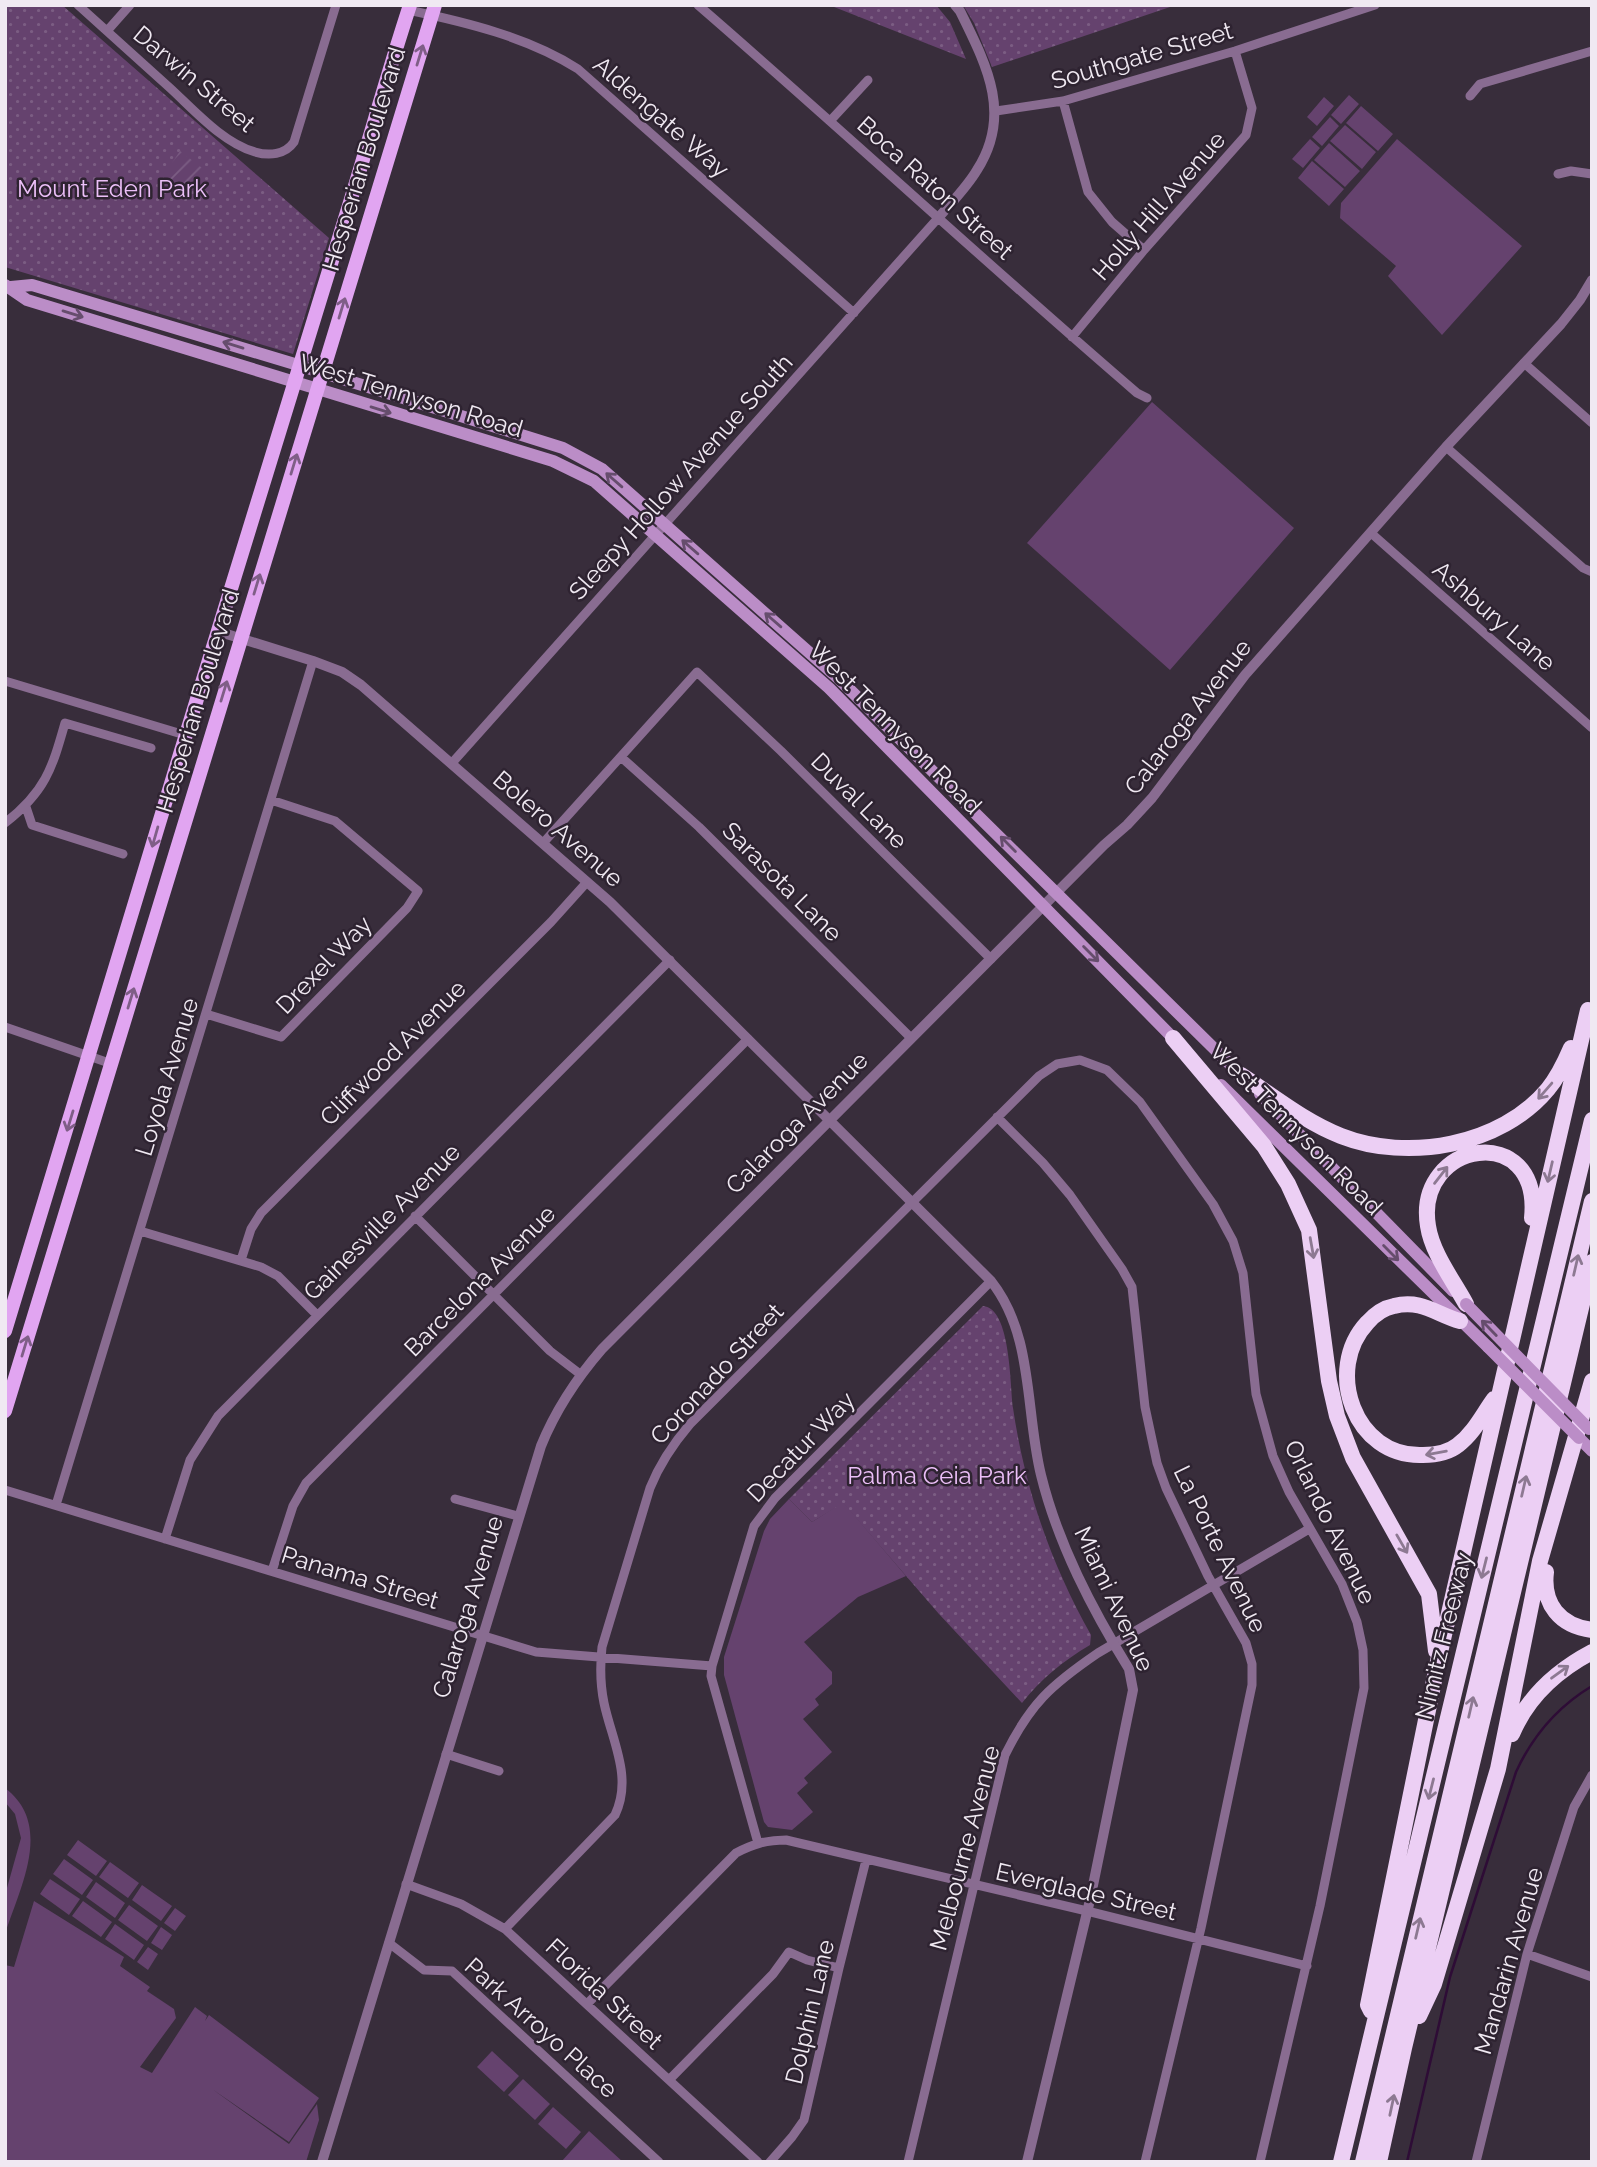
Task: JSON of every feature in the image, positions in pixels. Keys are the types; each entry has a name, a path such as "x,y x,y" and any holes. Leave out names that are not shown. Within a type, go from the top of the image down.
{"highway":[{"path":"1241,1075 1310,1122 1343,1137 1396,1148 1451,1143 1475,1137 1502,1125 1536,1102 1562,1070 1590,1003"},
{"path":"1375,2019 1368,2005 1438,1661 1590,1003"},
{"path":"1173,1038 1264,1146 1288,1184 1309,1230 1329,1381 1337,1416 1353,1458 1429,1594 1438,1661"},
{"name":"Nimitz Freeway","path":"1341,2162 1592,1120"},
{"path":"1466,1304 1433,1243 1426,1214 1433,1184 1453,1161 1465,1156 1494,1153 1507,1157 1528,1177 1534,1202 1525,1283"},
{"path":"1363,2162 1592,1201"},
{"path":"1380,2162 1404,2048 1592,1262"},
{"path":"1460,1321 1417,1305 1394,1306 1376,1313 1357,1334 1346,1362 1348,1397 1353,1412 1371,1434 1388,1447 1414,1456 1432,1455 1456,1447 1466,1438 1499,1391"},
{"path":"1585,1430 1592,1381"},
{"path":"1404,2048 1434,1984 1498,1769 1552,1513 1585,1430 1592,1392"},
{"path":"1552,1513 1545,1581 1548,1601 1565,1622 1592,1630"},
{"path":"1498,1769 1516,1724 1529,1702 1554,1676 1592,1652"},
{"path":"1352,2162 1398,1966 1391,1951"}],"main road":[{"name":"Hesperian Boulevard","path":"5,1331 409,7"},
{"name":"Hesperian Boulevard","path":"5,1411 433,10"},
{"name":"West Tennyson Road","path":"8,286 32,285 298,365 562,448 602,469 838,678 1241,1075 1466,1304 1585,1430 1592,1451"},
{"name":"West Tennyson Road","path":"8,286 27,300 553,461 594,481 829,688 1173,1038 1460,1321 1585,1430"}],"street":[{"name":"Darwin Street","path":"78,5 213,126 241,146 255,152 271,154 285,151 294,142 335,5"},
{"path":"107,31 131,5"},
{"name":"Boca Raton Street","path":"698,5 831,120 1072,337 1137,393 1147,398"},
{"path":"939,217 978,170 989,143 996,111 984,60 955,5"},
{"name":"Southgate Street","path":"996,111 1062,101 1235,51 1375,5"},
{"name":"Aldengate Way","path":"409,7 433,10 529,44 578,69 854,313"},
{"name":"Holly Hill Avenue","path":"1072,337 1144,250 1246,135 1252,108 1235,51"},
{"path":"1470,96 1480,84 1592,51"},
{"path":"831,120 868,80"},
{"path":"1062,101 1088,192 1112,222 1144,250"},
{"path":"1558,174 1571,171 1592,174"},
{"name":"Sleepy Hollow Avenue South","path":"452,764 939,217"},
{"name":"Calaroga Avenue","path":"322,2162 518,1516 550,1425 580,1374 1152,798 1245,675 1446,447 1568,316 1592,280"},
{"path":"1524,363 1592,423"},
{"path":"1446,447 1583,568 1592,572"},
{"name":"Ashbury Lane","path":"1371,533 1592,728"},
{"name":"Bolero Avenue","path":"217,631 313,661 342,672 361,685 544,842 670,961 830,1120"},
{"name":"Loyola Avenue","path":"56,1505 313,661"},
{"name":"Duval Lane","path":"621,757 697,672 781,751 991,959"},
{"path":"5,681 185,735"},
{"path":"5,823 26,807 52,770 65,723 151,748"},
{"path":"544,842 621,757"},
{"name":"Sarasota Lane","path":"621,757 699,827 911,1038"},
{"name":"Drexel Way","path":"206,1014 281,1037 407,908 418,891 335,821 271,800"},
{"path":"26,807 32,825 123,854"},
{"name":"Cliffwood Avenue","path":"241,1260 251,1229 261,1213 551,922 587,882"},
{"name":"Gainesville Avenue","path":"165,1539 190,1460 211,1425 317,1314 670,961"},
{"path":"5,1027 112,1063"},
{"name":"Barcelona Avenue","path":"272,1572 293,1506 306,1483 748,1039"},
{"name":"Orlando Avenue","path":"1057,1064 1080,1060 1094,1064 1107,1070 1124,1085 1152,1117 1213,1204 1233,1241 1243,1273 1256,1394 1262,1423 1289,1492 1350,1602 1363,1650 1364,1688 1307,1966 1260,2162"},
{"name":"Coronado Street","path":"505,1929 615,1815 622,1800 624,1786 603,1699 601,1658 606,1629 659,1465 690,1424 997,1117 1040,1076 1057,1064"},
{"name":"La Porte Avenue","path":"997,1117 1043,1163 1070,1195 1132,1287 1145,1407 1157,1463 1166,1488 1213,1585 1246,1643 1252,1664 1252,1685 1199,1939 1145,2162"},
{"name":"Miami Avenue","path":"830,1120 991,1281 1012,1313 1019,1334 1041,1476 1058,1530 1077,1575 1129,1669 1133,1690 1087,1911 1027,2162"},
{"path":"415,1216 550,1351 580,1374"},
{"path":"139,1231 241,1260 278,1276 317,1314"},
{"name":"Decatur Way","path":"758,1843 711,1676 754,1526 763,1511 991,1281"},
{"name":"Panama Street","path":"5,1490 536,1652 712,1666"},
{"path":"455,1499 518,1516"},
{"name":"Melbourne Avenue","path":"908,2162 1005,1755 1019,1727 1051,1687 1114,1644 1309,1528"},
{"path":"446,1754 499,1771"},
{"name":"Mandarin Avenue","path":"1476,2162 1527,1954 1574,1807 1592,1775"},
{"name":"Everglade Street","path":"587,2004 736,1853 758,1843 786,1840 1307,1966"},
{"name":"Dolphin Lane","path":"770,2162 804,2120 866,1860"},
{"name":"Florida Street","path":"406,1884 461,1904 505,1929 758,2162"},
{"name":"Park Arroyo Place","path":"388,1943 424,1970 452,1971 659,2162"},
{"path":"669,2080 773,1974 789,1952 807,1960 839,1968"},
{"path":"1527,1954 1592,1977"}],"green space":[{"name":"Mount Eden Park","path":"5,5 62,5 329,238 293,354 5,267"},
{"path":"829,5 936,5 950,22 966,59"},
{"path":"963,5 1176,5 992,67 974,23"},
{"path":"1349,95 1359,104 1341,124 1331,115"},
{"path":"1324,97 1334,106 1317,126 1307,117"},
{"path":"1361,106 1393,134 1378,151 1346,123"},
{"path":"1330,117 1339,126 1322,146 1312,137"},
{"path":"1345,125 1376,152 1362,169 1330,141"},
{"path":"1310,139 1320,148 1303,168 1292,159"},
{"path":"1397,139 1522,246 1442,335 1388,276 1396,266 1340,218 1341,203"},
{"path":"1329,143 1360,171 1345,187 1314,160"},
{"path":"180,151 206,171 187,198 164,180 164,175"},
{"path":"1312,161 1344,189 1329,206 1298,178"},
{"path":"1152,402 1294,528 1170,670 1027,543"},
{"name":"Palma Ceia Park","path":"983,1306 992,1310 1004,1333 1018,1438 1032,1497 1052,1553 1091,1635 1090,1645 1053,1671 1022,1703 939,1614 843,1503 812,1522 789,1499"},
{"path":"789,1499 812,1522 843,1502 906,1576 858,1597 804,1642 832,1672 832,1684 815,1699 819,1705 803,1719 832,1752 804,1778 808,1783 797,1793 813,1812 792,1830 768,1827 764,1822 724,1675 724,1657 764,1531 770,1519"},
{"path":"5,1788 20,1803 28,1820 30,1838 25,1877 5,1934 5,1895 21,1838 15,1814 5,1802"},
{"path":"78,1840 107,1861 96,1876 67,1855"},
{"path":"64,1859 93,1880 82,1895 53,1874"},
{"path":"110,1862 139,1883 128,1898 99,1877"},
{"path":"50,1879 80,1899 69,1915 40,1894"},
{"path":"96,1882 125,1903 115,1918 86,1897"},
{"path":"142,1885 172,1906 161,1921 132,1900"},
{"path":"34,1901 124,1957 120,1966 150,1987 147,1991 174,2009 176,2018 140,2067 152,2073 195,2007 207,2016 205,2021 209,2015 319,2098 289,2142 212,2089 289,2144 317,2104 319,2120 306,2162 5,2162 5,1965 14,1967"},
{"path":"83,1901 112,1922 101,1937 72,1916"},
{"path":"129,1905 158,1926 147,1941 118,1920"},
{"path":"175,1908 186,1916 175,1931 164,1923"},
{"path":"115,1924 144,1945 134,1960 105,1939"},
{"path":"161,1927 172,1935 162,1950 151,1943"},
{"path":"148,1947 158,1954 148,1970 137,1962"},
{"path":"492,2051 519,2076 504,2092 477,2067"},
{"path":"523,2079 550,2104 535,2120 508,2095"},
{"path":"553,2107 581,2132 566,2149 538,2124"},
{"path":"589,2131 623,2162 561,2162"}],"waterway":[{"path":"1407,2162 1450,1977 1516,1772 1547,1723 1568,1703 1592,1686"}]}
